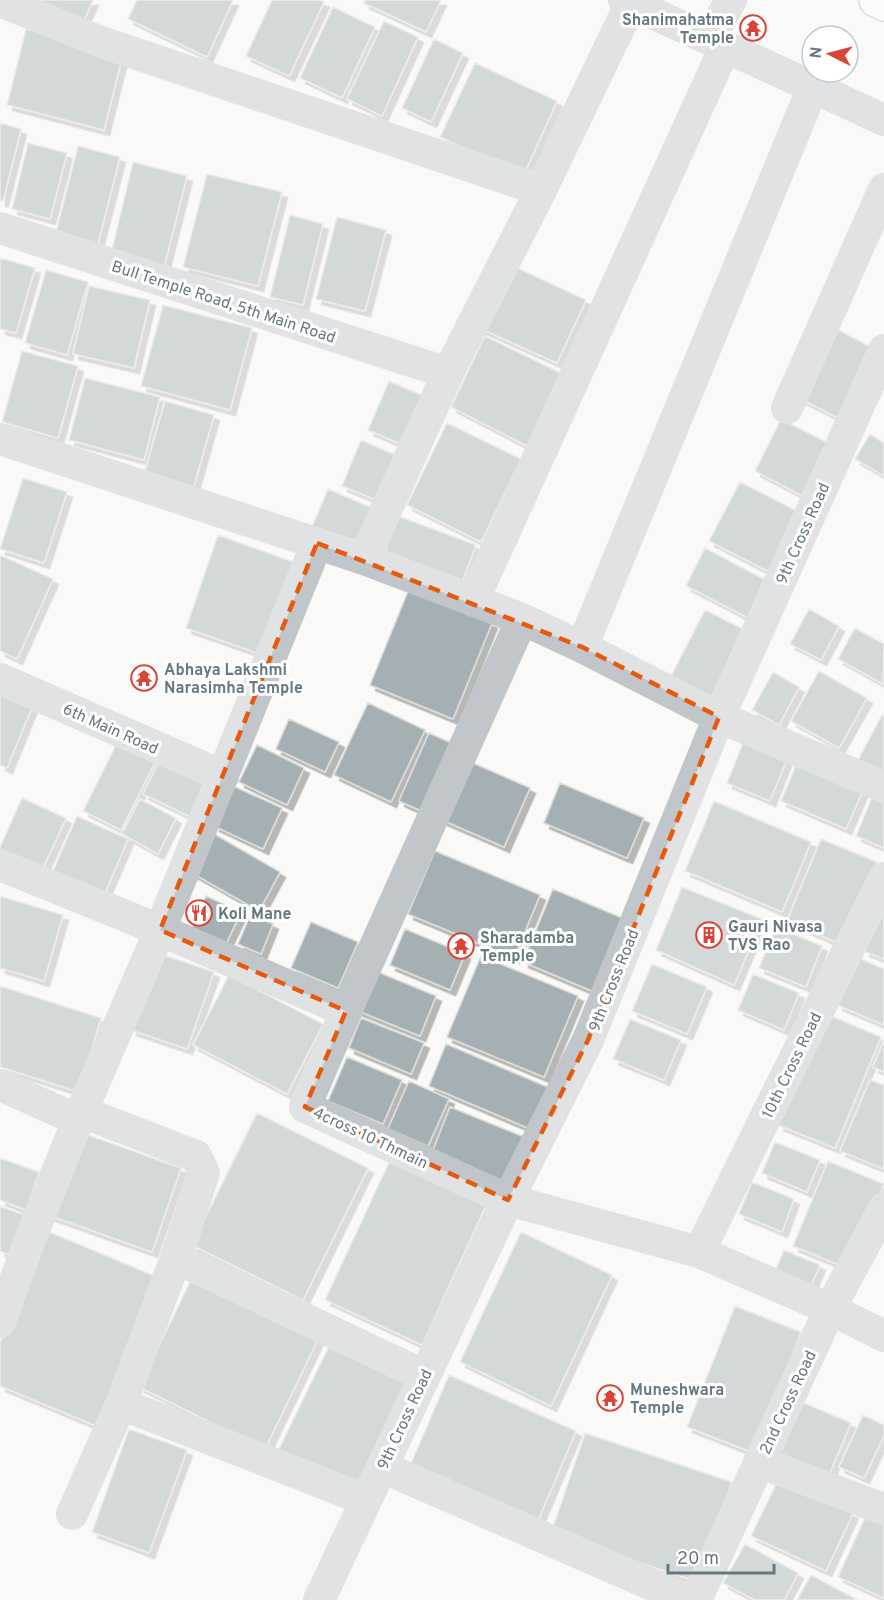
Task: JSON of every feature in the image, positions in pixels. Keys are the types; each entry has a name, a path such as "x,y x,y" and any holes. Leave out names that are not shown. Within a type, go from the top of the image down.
{"main road":[{"path":"876,0 884,4"}],"street":[{"path":"473,601 717,43 731,0"},
{"path":"0,1 100,42 541,190"},
{"path":"364,559 448,374 541,190 628,1 884,120"},
{"path":"582,647 813,87"},
{"path":"787,408 884,189"},
{"name":"Bull Temple Road, 5th Main Road","path":"0,228 448,374"},
{"name":"9th Cross Road","path":"319,1600 508,1200 588,1040 719,717 884,350"},
{"path":"0,439 364,559 522,620 582,647 719,717 884,787"},
{"path":"0,1322 31,1237 80,1116 160,930 317,543"},
{"path":"0,865 160,930 346,1011 522,620"},
{"name":"6th Main Road","path":"0,679 223,776"},
{"name":"10th Cross Road","path":"699,1252 884,878"},
{"name":"4cross 10 Thmain","path":"346,1011 305,1107 508,1200 699,1252 830,1309 884,1336"},
{"path":"0,1085 80,1116 196,1156 204,1173 176,1258 121,1404 72,1514"},
{"name":"2nd Cross Road","path":"696,1600 830,1309 884,1208"},
{"path":"176,1258 425,1376"},
{"path":"121,1404 366,1500"},
{"path":"759,1462 884,1509"},
{"path":"382,1467 687,1600"}],"highlighted area":[{"path":"317,543 582,647 719,717 588,1040 508,1200 305,1107 346,1011 160,930"}],"building":[{"path":"19,0 93,0 80,29"},
{"path":"137,0 233,0 207,57 128,19"},
{"path":"272,0 319,0 324,2 289,76 246,56"},
{"path":"365,0 441,0 426,32 364,3"},
{"path":"333,7 375,27 342,98 300,78"},
{"path":"384,21 418,37 382,116 347,99"},
{"path":"26,29 123,54 104,130 7,105"},
{"path":"434,39 463,53 431,122 402,108"},
{"path":"475,63 557,101 523,176 440,137"},
{"path":"0,123 21,129 3,201 0,201"},
{"path":"28,143 67,153 50,219 12,209"},
{"path":"78,146 120,157 98,243 56,232"},
{"path":"133,162 187,176 163,271 110,258"},
{"path":"207,174 282,192 258,286 183,267"},
{"path":"290,215 323,224 303,305 270,297"},
{"path":"337,217 386,230 365,311 316,299"},
{"path":"0,258 35,268 16,333 0,329"},
{"path":"509,264 586,300 557,363 479,328"},
{"path":"46,270 88,282 67,355 25,343"},
{"path":"89,286 150,300 134,368 73,354"},
{"path":"163,305 252,328 230,410 141,386"},
{"path":"835,328 880,352 844,421 799,398"},
{"path":"485,336 563,374 527,446 451,407"},
{"path":"22,351 78,366 58,438 2,422"},
{"path":"85,378 160,397 144,460 69,440"},
{"path":"389,381 428,398 408,447 368,430"},
{"path":"165,401 214,415 193,489 144,475"},
{"path":"781,419 836,447 810,500 755,471"},
{"path":"447,423 521,459 481,542 407,505"},
{"path":"870,434 884,443 884,476 855,459"},
{"path":"361,440 403,458 384,503 342,486"},
{"path":"23,478 67,492 44,563 0,549"},
{"path":"740,482 809,517 779,577 709,541"},
{"path":"328,489 379,511 363,552 311,529"},
{"path":"398,516 476,545 460,587 383,558"},
{"path":"218,535 299,564 266,656 186,628"},
{"path":"705,548 775,585 756,622 686,586"},
{"path":"0,555 53,579 17,659 0,651"},
{"path":"409,589 492,623 453,719 370,685"},
{"path":"809,609 839,626 821,660 790,644"},
{"path":"705,610 753,634 718,705 669,680"},
{"path":"855,628 884,644 883,684 838,659"},
{"path":"819,671 867,698 839,748 791,721"},
{"path":"773,672 799,687 779,725 752,710"},
{"path":"0,692 36,697 7,768 0,765"},
{"path":"368,703 425,730 391,802 334,775"},
{"path":"882,715 884,716 884,775 858,760"},
{"path":"289,719 339,742 325,772 276,749"},
{"path":"429,733 458,746 428,814 399,801"},
{"path":"121,735 159,754 121,830 83,811"},
{"path":"745,738 788,756 770,801 727,783"},
{"path":"257,745 304,768 287,805 239,782"},
{"path":"162,756 208,777 191,817 143,794"},
{"path":"466,760 530,788 504,847 440,819"},
{"path":"797,763 863,790 846,829 781,801"},
{"path":"560,783 644,818 627,858 544,823"},
{"path":"233,786 282,808 263,849 214,826"},
{"path":"875,790 884,794 884,848 856,836"},
{"path":"22,798 66,818 42,870 0,851"},
{"path":"140,799 176,818 158,854 122,834"},
{"path":"714,801 811,842 782,912 685,871"},
{"path":"77,816 128,839 104,895 52,873"},
{"path":"214,834 280,872 259,911 192,873"},
{"path":"821,839 877,862 842,945 787,921"},
{"path":"435,851 540,895 514,958 408,914"},
{"name":"Gauri Nivasa TVS Rao","path":"682,887 762,919 734,985 656,950"},
{"path":"553,889 634,923 604,996 523,962"},
{"path":"0,896 63,915 44,981 0,968"},
{"path":"206,896 241,912 225,946 191,930"},
{"path":"884,902 884,959 864,951"},
{"path":"251,914 273,924 261,954 238,944"},
{"path":"311,922 358,942 338,988 291,968"},
{"path":"776,927 822,946 806,987 759,968"},
{"path":"405,929 465,954 450,990 390,965"},
{"path":"158,953 214,972 187,1049 131,1030"},
{"path":"481,956 578,996 544,1077 447,1037"},
{"path":"857,957 884,969 884,1025 837,1005"},
{"path":"652,964 707,987 687,1034 632,1011"},
{"path":"373,970 436,996 420,1036 356,1010"},
{"path":"753,974 799,993 784,1030 738,1010"},
{"path":"229,975 323,1024 287,1094 193,1045"},
{"path":"0,986 101,1018 79,1092 0,1067"},
{"path":"824,1013 881,1037 835,1148 778,1125"},
{"path":"361,1018 424,1043 411,1074 349,1048"},
{"path":"630,1019 681,1040 664,1080 613,1059"},
{"path":"884,1040 884,1072 873,1067"},
{"path":"446,1044 552,1089 535,1131 429,1086"},
{"path":"347,1057 402,1080 383,1124 328,1101"},
{"path":"870,1080 884,1085 884,1169 840,1151"},
{"path":"409,1081 449,1099 428,1146 388,1129"},
{"path":"450,1107 524,1137 505,1183 432,1153"},
{"path":"257,1113 368,1168 303,1300 192,1245"},
{"path":"77,1131 181,1168 152,1252 48,1215"},
{"path":"775,1142 820,1160 807,1192 762,1173"},
{"path":"392,1156 488,1201 422,1345 325,1300"},
{"path":"0,1158 39,1172 26,1210 0,1200"},
{"path":"828,1161 884,1184 849,1269 793,1246"},
{"path":"752,1182 794,1199 782,1232 739,1214"},
{"path":"0,1206 27,1216 13,1256 0,1251"},
{"path":"47,1231 162,1279 101,1428 0,1386 0,1343"},
{"path":"521,1232 612,1275 551,1406 460,1362"},
{"path":"784,1250 820,1265 807,1295 771,1280"},
{"path":"192,1278 318,1339 265,1449 139,1387"},
{"path":"735,1306 801,1332 754,1453 687,1427"},
{"path":"335,1334 420,1375 364,1493 278,1451"},
{"path":"449,1375 576,1431 536,1525 409,1468"},
{"path":"802,1402 851,1423 828,1477 779,1457"},
{"path":"863,1415 884,1425 884,1435 864,1478 839,1467"},
{"path":"129,1429 187,1450 149,1553 92,1532"},
{"path":"585,1433 732,1482 698,1582 551,1533"},
{"path":"779,1478 853,1513 826,1571 751,1536"},
{"path":"869,1509 884,1515 884,1598 838,1577"},
{"path":"745,1544 798,1573 784,1600 755,1600 723,1583"},
{"path":"811,1575 858,1600 797,1600"}],"place":[{"name":"Shanimahatma Temple","path":"753,28"},
{"name":"Abhaya Lakshmi Narasimha Temple","path":"144,678"},
{"name":"Koli Mane","path":"199,913"},
{"name":"Gauri Nivasa TVS Rao","path":"709,935"},
{"name":"Sharadamba Temple","path":"461,946"},
{"name":"Muneshwara Temple","path":"610,1398"}]}
